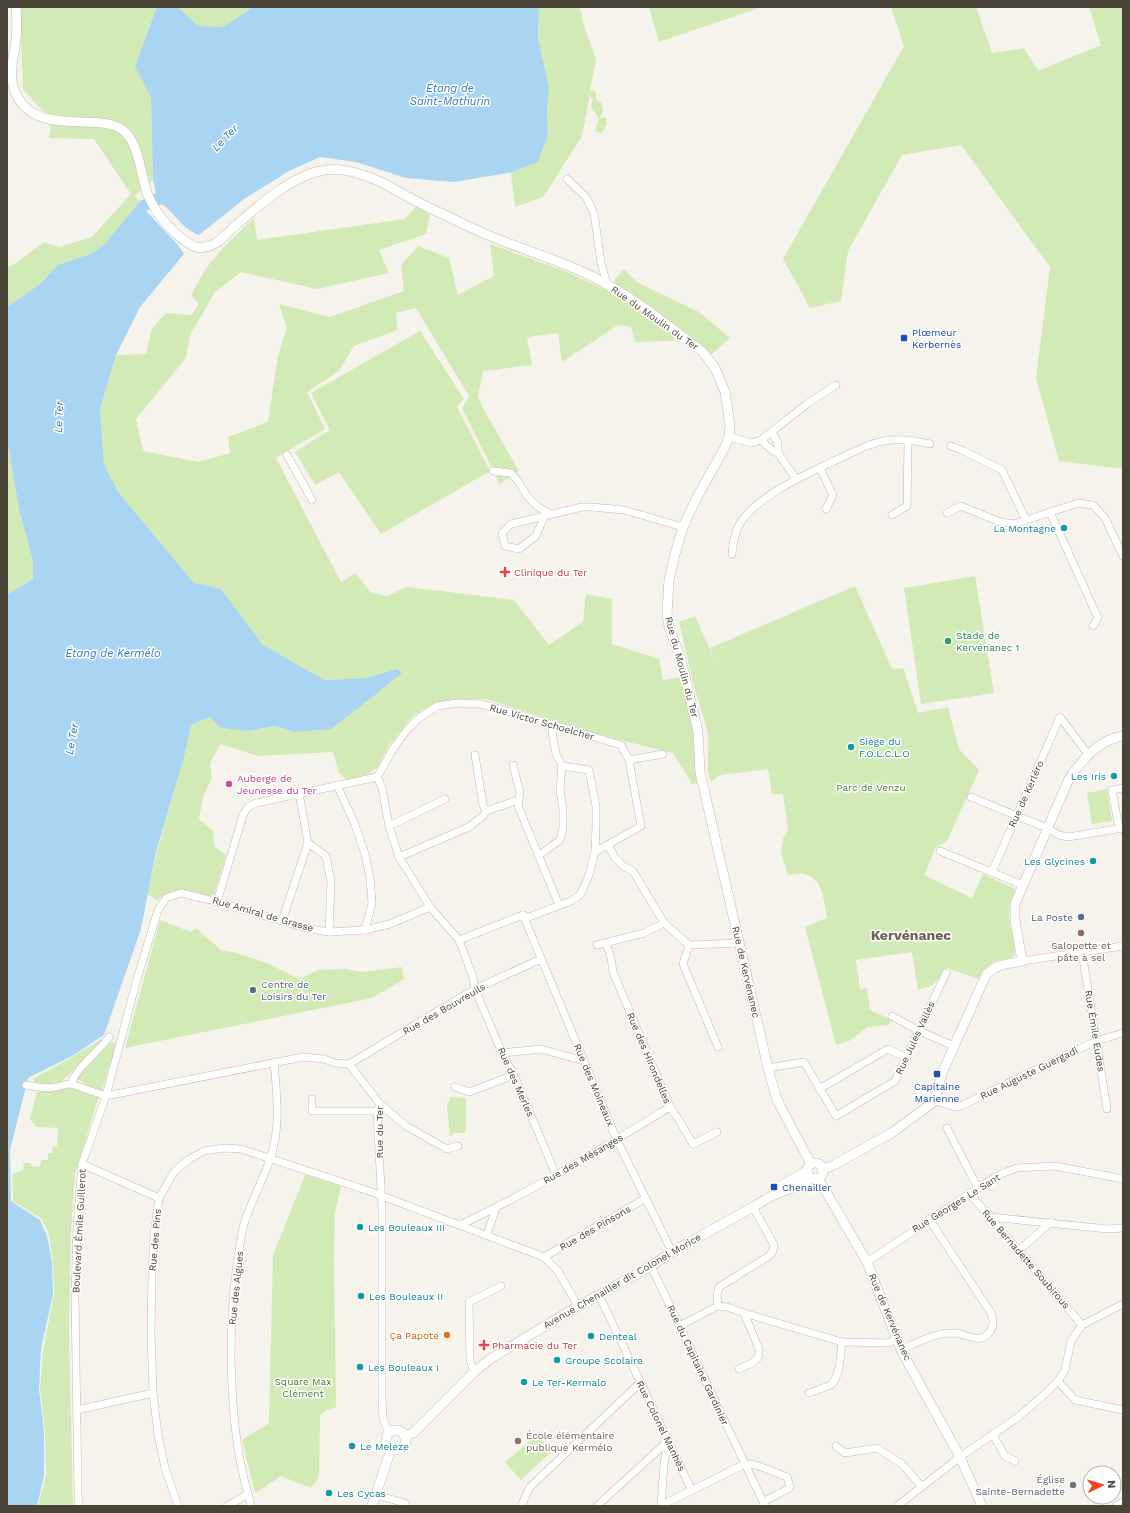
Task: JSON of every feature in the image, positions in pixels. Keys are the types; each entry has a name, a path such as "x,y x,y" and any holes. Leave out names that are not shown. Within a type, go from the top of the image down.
{"street":[{"name":"Rue du Moulin du Ter","path":"16,7 16,38 10,62 14,92 23,105 37,115 65,122 102,124 123,130 130,137 134,146 148,195 155,209 168,226 184,240 198,247 208,246 221,240 254,210 298,178 322,170 345,170 368,177 428,208 485,234 563,263 607,284 641,306 703,352 710,360 720,377 725,392 730,424 729,438 696,499 683,527 674,554 669,580 667,614 669,627 681,659 698,732 700,772"},
{"path":"567,179 586,197 594,213 601,263 607,284"},
{"path":"729,438 742,442 761,440 807,404 836,385"},
{"path":"772,432 778,443 778,453"},
{"path":"761,440 773,451 778,453 796,479"},
{"path":"732,554 734,539 739,525 749,513 768,496 796,479 865,446 890,440 908,440 930,444"},
{"path":"892,515 907,506 908,440"},
{"path":"951,446 1002,470 1026,520"},
{"path":"287,455 312,500"},
{"path":"820,468 833,495 826,509"},
{"path":"493,470 510,473 518,481 527,496 547,516"},
{"path":"947,513 961,506 1000,522 1014,524 1078,503 1093,505 1105,518 1123,556"},
{"path":"547,516 536,536 519,549 505,546 502,533 511,524 582,507 600,507 624,510 683,527"},
{"path":"1050,512 1098,618 1093,626"},
{"name":"Rue Victor Schoelcher","path":"377,777 395,746 407,730 418,719 437,706 457,703 480,704 621,745 629,760 641,826 595,852"},
{"name":"Rue de Kerléro","path":"992,872 1060,717 1088,754"},
{"path":"538,856 560,840 562,828 563,810 560,790 562,766 556,754 552,732 553,724"},
{"path":"1022,961 1014,912 1016,904 1068,781 1076,768 1088,754 1103,744 1123,736"},
{"path":"629,760 663,754"},
{"path":"475,755 483,805 486,811"},
{"path":"513,765 520,793 518,806 559,905"},
{"path":"217,902 243,815 248,807 256,803 377,777 382,788 389,826 399,857 430,908 459,940 523,915 529,917 571,901 580,895 588,878 595,852 596,806 589,770 562,766"},
{"name":"Rue de Kervénanec","path":"700,772 768,1068 777,1100 811,1173 867,1262 902,1350 960,1457 982,1506"},
{"path":"337,785 354,822 365,854 370,878 372,903 365,930"},
{"path":"971,797 1068,837 1121,828 1112,790 1123,788"},
{"path":"282,921 308,843 299,794"},
{"path":"389,826 445,799"},
{"path":"399,857 469,827 483,816 486,811 518,800"},
{"path":"308,843 326,856 331,882 329,932"},
{"path":"608,845 615,858 623,866 632,871 664,923 689,946 740,944"},
{"path":"940,851 1023,885"},
{"name":"Rue Amiral de Grasse","path":"166,898 181,893 306,928 329,932 365,930 390,924 430,908"},
{"name":"Boulevard Émile Guillerot","path":"79,1506 75,1297 77,1226 82,1164 106,1096 158,910 166,898"},
{"name":"Rue des Moineaux","path":"523,915 617,1140 672,1252"},
{"path":"597,946 644,933 664,923"},
{"name":"Rue des Merles","path":"459,940 473,977 475,989 502,1053 514,1074 556,1175"},
{"name":"Rue des Hirondelles","path":"606,943 611,958 613,972 670,1107 692,1144 717,1132"},
{"path":"689,946 683,964 718,1047"},
{"path":"811,1173 822,1174 822,1169 832,1166 893,1132 935,1101 938,1087 954,1046 986,975 992,968 1003,964 1123,946"},
{"name":"Rue Émile Eudes","path":"1082,952 1107,1109"},
{"name":"Rue des Bouvreuils","path":"349,1064 475,989 541,959"},
{"name":"Rue Jules Vallès","path":"768,1068 804,1062 836,1116 895,1081 946,973"},
{"path":"892,1016 919,1031 954,1046"},
{"name":"Rue Auguste Guergadi","path":"935,1101 955,1107 964,1105 1096,1041 1123,1033"},
{"path":"70,1084 74,1075 110,1037"},
{"path":"502,1053 541,1049 584,1061"},
{"path":"820,1089 888,1049 907,1058"},
{"path":"26,1085 55,1088 65,1083 106,1096 303,1057 349,1064"},
{"name":"Rue des Algues","path":"252,1506 239,1454 233,1418 231,1321 235,1273 244,1224 271,1158 277,1126 278,1101 274,1063"},
{"name":"Rue du Ter","path":"349,1064 379,1108 382,1398 383,1419 389,1433"},
{"path":"455,1087 469,1092 514,1074"},
{"path":"312,1100 312,1111 379,1108 406,1126 447,1149 458,1146"},
{"name":"Rue des Mésanges","path":"460,1225 496,1208 556,1175 670,1107"},
{"path":"947,1128 978,1188"},
{"name":"Rue des Pins","path":"178,1506 165,1468 158,1435 153,1392 152,1274 154,1235 159,1198 174,1172 188,1160 204,1151 223,1148 241,1149 381,1195 544,1257"},
{"path":"82,1164 159,1198"},
{"name":"Rue Georges Le Sant","path":"867,1262 969,1193 1001,1174 1022,1167 1055,1166 1123,1179"},
{"name":"Avenue Chenailler dit Colonel Morice","path":"391,1449 397,1450 402,1448 405,1442 404,1436 413,1433 474,1372 514,1344 578,1306 651,1266 672,1252 753,1207 773,1195 782,1185 811,1173"},
{"name":"Rue Bernadette Soubirous","path":"969,1193 1082,1324"},
{"name":"Rue des Pinsons","path":"544,1257 646,1198"},
{"path":"718,1306 717,1295 719,1287 769,1256 773,1251 774,1245 753,1207"},
{"path":"487,1235 496,1208"},
{"path":"990,1217 1052,1222 1108,1229 1123,1228"},
{"path":"902,1350 941,1334 957,1333 980,1339 988,1334 993,1326 991,1313 929,1219"},
{"path":"1018,1250 1052,1222"},
{"path":"544,1257 558,1271 578,1306"},
{"name":"Rue du Capitaine Gardinier","path":"651,1266 679,1326 764,1504 788,1489 790,1486 787,1477 756,1465 745,1464"},
{"path":"474,1372 470,1360 469,1302 500,1286"},
{"name":"Rue Colonel Manhès","path":"599,1295 692,1491"},
{"path":"679,1326 718,1306 727,1307 842,1342 888,1343 897,1339"},
{"path":"899,1505 960,1457 1018,1418 1058,1381 1065,1370 1071,1341 1082,1324 1123,1306"},
{"path":"739,1369 757,1361 759,1355 759,1349 744,1313"},
{"path":"809,1393 831,1385 833,1382 838,1372 842,1342"},
{"path":"1058,1381 1075,1400 1123,1410"},
{"path":"521,1506 530,1487 640,1383"},
{"path":"77,1410 153,1392"},
{"path":"372,1506 391,1449 386,1442 389,1433 397,1431 404,1436"},
{"path":"993,1435 1005,1456 1014,1461"},
{"path":"668,1441 664,1464 661,1505 745,1464"},
{"path":"597,1506 668,1441"},
{"path":"836,1446 845,1453 877,1448 902,1464 922,1487"},
{"path":"227,1506 248,1494"},
{"path":"376,1496 405,1503 406,1506"},
{"path":"1116,1506 1123,1502"}],"green space":[{"path":"20,7 158,7 136,67 151,97 153,180 134,196 140,201 105,244 90,254 58,265 40,284 7,307 7,267 13,265 44,242 59,247 92,237 131,194 94,139 49,138 51,126 45,113 23,90"},
{"path":"178,7 253,7 224,28 198,26"},
{"path":"539,7 580,7 584,26 596,59 590,91 594,91 596,93 596,100 601,102 603,110 600,118 606,117 607,120 605,121 607,123 602,133 595,131 599,118 591,105 593,100 590,95 582,136 543,197 515,207 511,173 538,162 548,135 547,111 549,88 538,38"},
{"path":"649,7 762,7 659,42"},
{"path":"891,7 976,7 992,53 1024,48 1038,71 1101,45 1089,7 1123,7 1123,469 1059,461 1036,378 1050,267 961,145 902,155 848,251 841,301 810,308 783,259 904,46"},
{"path":"416,206 430,215 426,234 379,250 389,273 317,289 241,272 215,292 190,335 186,358 136,419 143,451 199,462 230,453 228,437 268,422 278,355 287,328 279,304 330,317 404,291 401,265 418,246 449,258 458,295 494,276 490,244 562,270 606,290 624,269 638,283 699,312 730,338 711,355 681,331 673,341 635,342 631,327 618,325 562,362 558,333 527,337 532,365 483,371 478,396 484,410 519,471 500,484 462,408 469,396 416,308 396,313 397,330 354,346 339,371 307,392 325,429 276,458 341,582 356,573 370,592 387,596 407,587 514,600 549,645 583,622 586,594 612,599 612,644 659,659 663,680 680,677 693,732 697,783 692,784 673,753 600,735 486,699 457,699 436,703 413,716 390,744 377,768 364,776 347,780 339,773 333,752 258,756 220,744 210,764 212,778 203,797 199,819 213,831 215,847 226,855 214,895 177,891 168,893 157,900 147,894 191,725 210,717 220,728 248,731 275,726 295,732 386,684 402,673 397,669 366,678 325,680 263,645 221,590 194,583 119,493 104,466 100,409 116,355 146,354 152,328 166,313 192,315 199,303 191,296 204,272 218,253 254,218 257,240 405,219"},
{"path":"420,331 464,399 457,407 490,471 381,534 339,472 315,485 295,452 330,430 311,393"},
{"path":"7,439 19,509 33,561 33,579 7,595"},
{"name":"Stade de Kervénanec 1","path":"975,576 994,693 921,704 904,588"},
{"name":"Parc de Venzu","path":"855,586 892,669 903,668 918,713 948,707 959,749 979,770 947,841 936,847 924,875 972,898 983,874 1015,889 1010,906 1009,917 1015,951 1014,956 994,962 978,979 947,968 933,985 918,990 912,952 856,960 860,989 867,988 870,1010 892,1020 889,1025 868,1027 849,1041 836,1045 805,927 827,918 820,887 813,878 807,875 788,875 781,853 783,839 788,830 783,794 772,794 768,769 720,775 711,782 708,772 708,733 694,686 679,622 695,616 718,668 710,648"},
{"path":"1107,789 1112,821 1092,824 1087,793"},
{"path":"160,920 191,932 196,928 221,950 233,952 267,963 299,979 318,970 346,969 362,972 402,967 404,979 372,998 125,1048"},
{"path":"103,1038 102,1043 57,1086 37,1085 33,1079 72,1057"},
{"path":"113,1042 116,1044 102,1091 88,1086 78,1079 80,1072 109,1043"},
{"path":"66,1085 99,1096 75,1174 71,1232 69,1327 73,1506 38,1506 46,1476 45,1431 40,1389 43,1350 54,1295 53,1261 49,1235 42,1219 13,1201 12,1174 23,1170 24,1163 30,1163 31,1166 40,1167 41,1160 48,1160 48,1153 52,1153 53,1146 57,1146 58,1128 36,1127 30,1119 37,1092 46,1090 59,1091"},
{"path":"451,1097 466,1098 466,1130 464,1133 453,1133 450,1136 447,1105"},
{"name":"Square Max Clément","path":"305,1175 341,1186 335,1213 334,1259 336,1407 326,1410 320,1416 319,1477 311,1488 281,1476 255,1493 242,1440 269,1423 273,1255"},
{"path":"537,1435 552,1451 521,1480 505,1462"}],"water":[{"name":"Étang de Kermélo","path":"158,7 178,7 198,26 224,27 253,7 539,7 538,38 549,88 547,111 548,135 538,162 513,172 454,182 406,178 356,162 320,157 289,171 244,199 199,235 188,229 162,204 146,211 178,245 184,254 140,307 116,355 100,409 104,465 119,493 194,583 221,589 263,645 325,680 366,678 397,669 402,673 331,729 295,732 275,726 248,731 220,728 210,717 191,725 184,757 155,856 141,929 104,1035 72,1056 28,1078 10,1150 11,1201 40,1220 47,1236 52,1261 53,1294 41,1349 39,1389 44,1431 44,1476 37,1506 7,1506 7,595 33,579 33,561 19,509 7,439 7,307 40,284 58,265 90,254 105,244 140,201 156,193 153,180 151,97 135,67"}],"place":[{"name":"Plœmeur Kerbernès","path":"904,338"},
{"name":"La Montagne","path":"1064,528"},
{"name":"Clinique du Ter","path":"505,572"},
{"name":"Stade de Kervénanec 1","path":"948,641"},
{"name":"Siège du F.O.L.C.L.O","path":"851,747"},
{"name":"Les Iris","path":"1114,776"},
{"name":"Auberge de Jeunesse du Ter","path":"229,784"},
{"name":"Les Glycines","path":"1093,861"},
{"name":"La Poste","path":"1081,917"},
{"name":"Salopette et pâte à sel","path":"1081,933"},
{"name":"Centre de Loisirs du Ter","path":"253,990"},
{"name":"Capitaine Marienne","path":"937,1074"},
{"name":"Chenailler","path":"774,1187"},
{"name":"Les Bouleaux III","path":"360,1227"},
{"name":"Les Bouleaux II","path":"361,1296"},
{"name":"Ça Papote","path":"447,1335"},
{"name":"Denteal","path":"591,1336"},
{"name":"Pharmacie du Ter","path":"484,1345"},
{"name":"Groupe Scolaire","path":"557,1360"},
{"name":"Les Bouleaux I","path":"360,1367"},
{"name":"Le Ter-Kermalo","path":"524,1382"},
{"name":"École élémentaire publique Kermélo","path":"518,1441"},
{"name":"Le Meleze","path":"352,1446"},
{"name":"Église Sainte-Bernadette","path":"1073,1485"},
{"name":"Les Cycas","path":"329,1493"}],"district":[{"name":"Kervénanec","path":"911,935"}],"water label":[{"name":"Étang de Saint-Mathurin","path":"450,94"},
{"name":"Le Ter","path":"225,138"},
{"name":"Le Ter","path":"59,417"},
{"name":"Le Ter","path":"72,739"}]}
